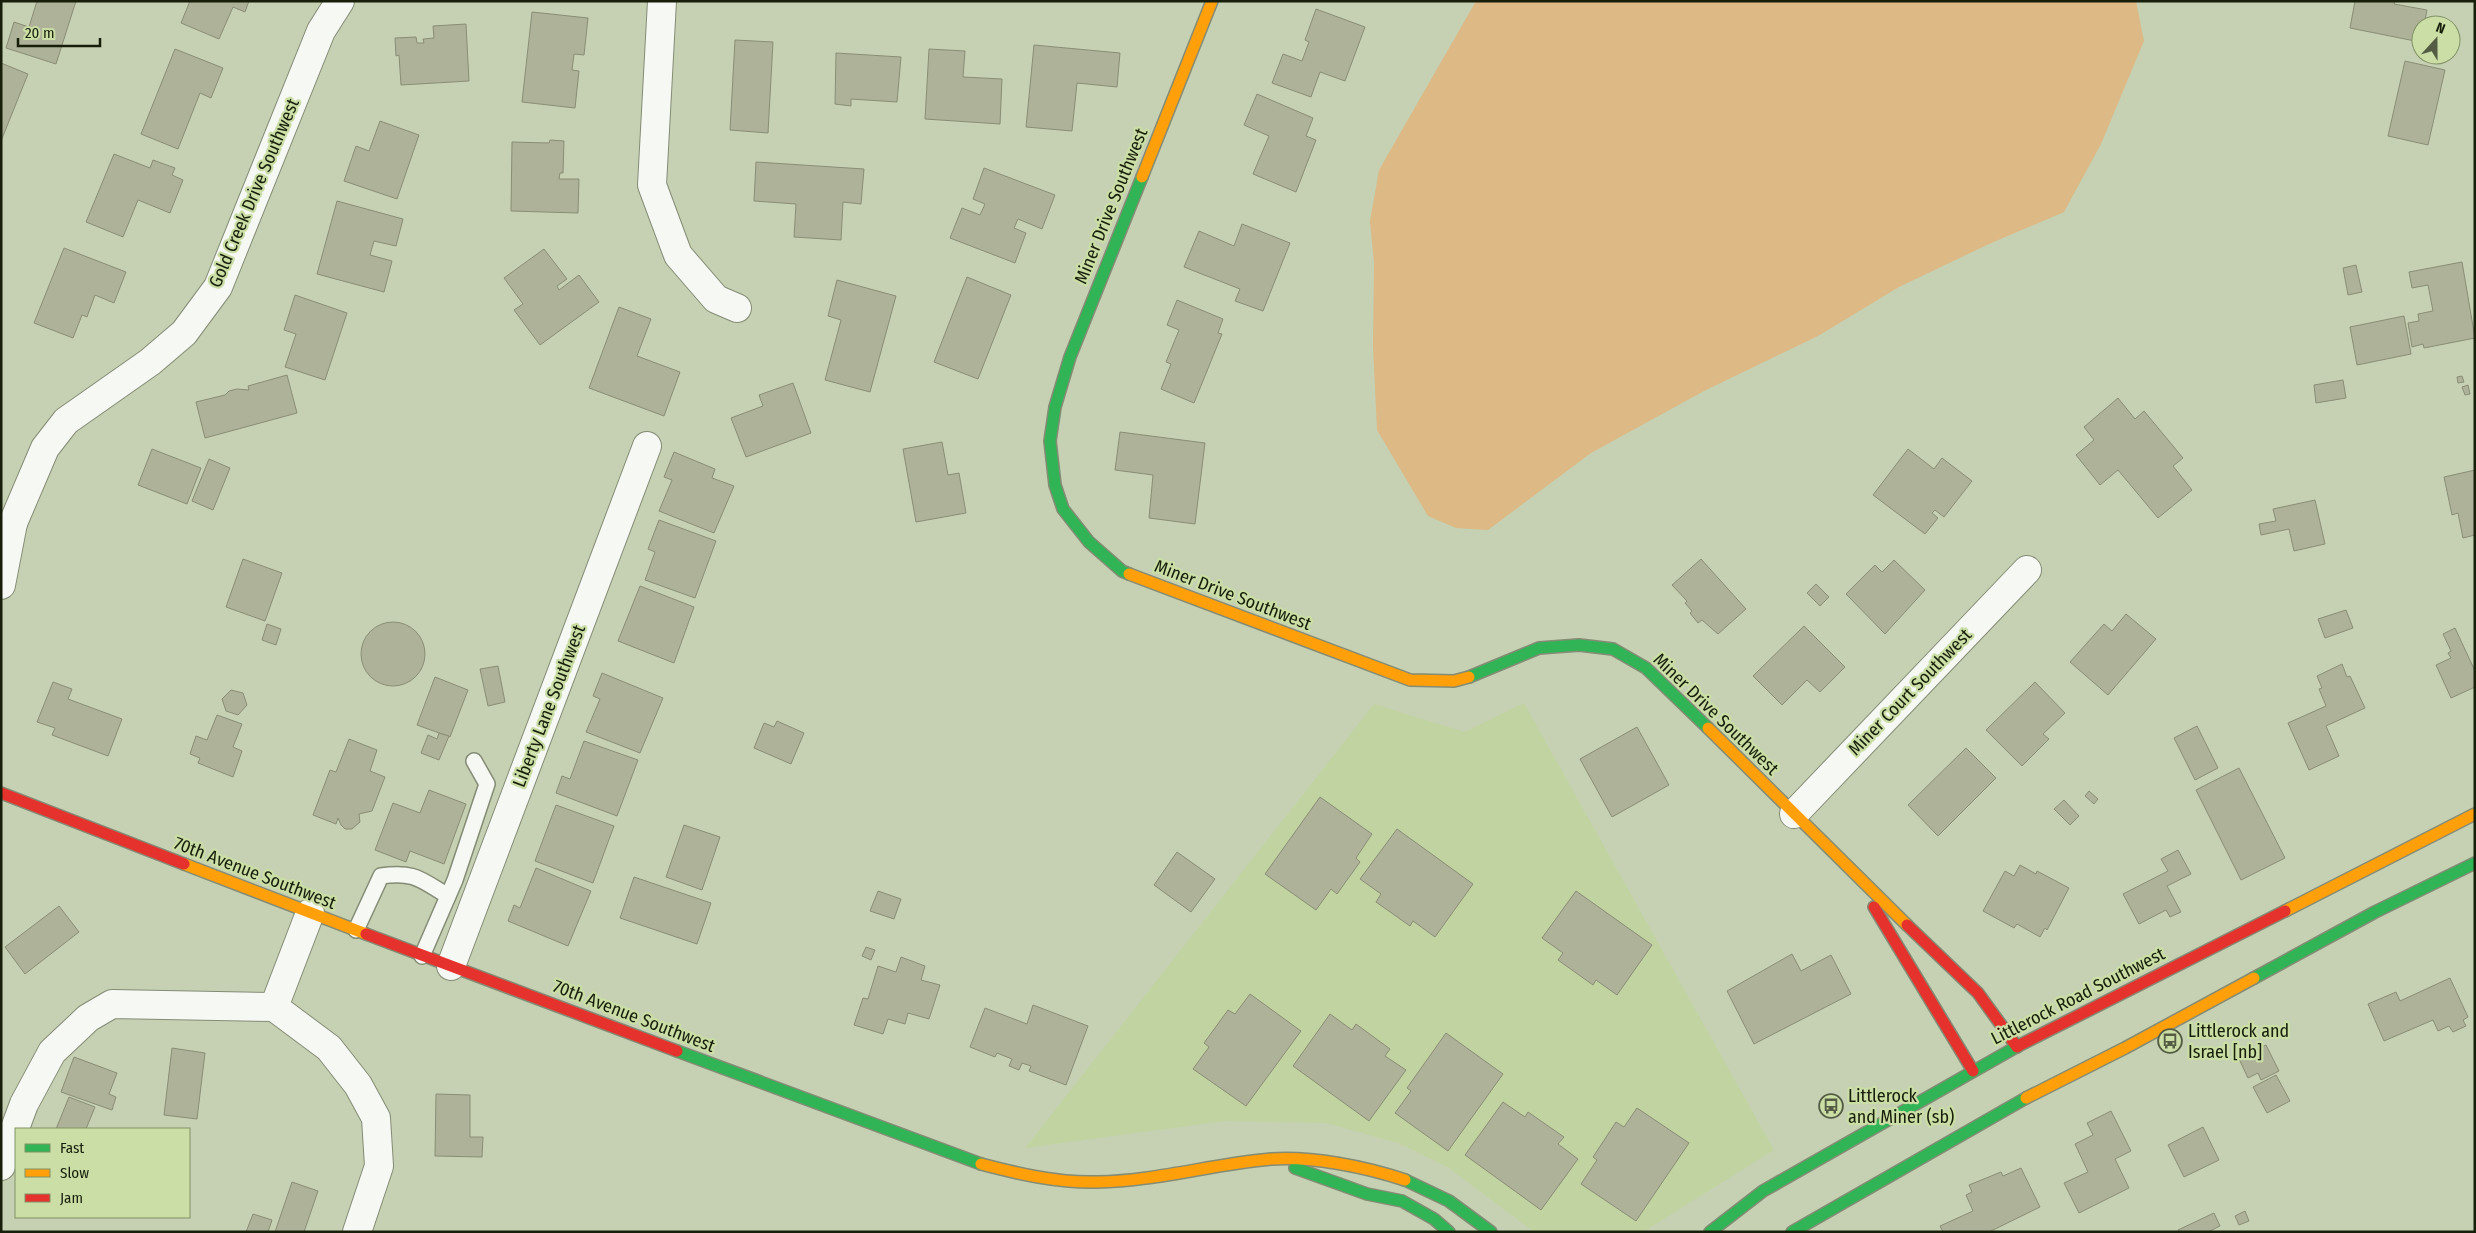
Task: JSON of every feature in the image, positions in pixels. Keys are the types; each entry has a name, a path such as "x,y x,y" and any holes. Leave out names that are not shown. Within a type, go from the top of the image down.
{"street":[{"name":"Gold Creek Drive Southwest","path":"1,585 7,534 46,448 66,421 150,362 184,333 218,287 318,37 340,1"},
{"path":"662,1 652,185 678,255 716,299 737,308"},
{"name":"Miner Drive Southwest","path":"1212,1 1070,356 1055,407 1050,441 1055,484 1063,510 1088,542 1122,571 1159,587 1410,680 1454,681 1481,673 1539,648 1579,644 1613,649 1646,668 1690,709 1835,853 1854,876 1972,986 2017,1047"},
{"name":"Liberty Lane Southwest","path":"451,966 647,446"},
{"name":"Miner Court Southwest","path":"1794,814 2027,570"},
{"name":"70th Avenue Southwest","path":"1,793 422,956 963,1159 1015,1173 1097,1182 1163,1176 1271,1159 1346,1163 1393,1174 1437,1192 1467,1212 1491,1232"},
{"name":"Littlerock Road Southwest","path":"1710,1232 1763,1190 1973,1071 2475,814"},
{"path":"1792,1232 2005,1108 2125,1048 2375,912 2475,863"},
{"name":"Miner Drive Southwest","path":"1854,876 1973,1071"},
{"path":"274,1007 310,913"},
{"path":"15,1128 24,1104 52,1052 88,1018 112,1004 274,1007 329,1048 358,1086 376,1118 379,1166 357,1232"},
{"path":"1,1166 15,1128"},
{"name":"70th Avenue Southwest","path":"1271,1159 1367,1194 1402,1201 1434,1219 1449,1232"},
{"path":"1367,1194 1390,1210"}],"lane":[{"path":"422,956 448,896 487,784 474,761"},
{"path":"356,930 381,876 402,873 418,878 448,896"}],"shaded area":[{"path":"1476,1 2136,1 2144,41 2101,144 2064,212 1989,244 1899,287 1818,336 1704,391 1591,453 1488,530 1456,528 1428,516 1377,430 1373,346 1374,263 1370,221 1379,170"},
{"path":"1524,703 1774,1150 1643,1232 1534,1232 1449,1168 1398,1143 1326,1123 1225,1121 1025,1148 1374,704 1464,732"}],"building":[{"path":"37,1 76,1 56,64 6,48 14,22 29,27"},
{"path":"190,1 249,1 245,12 233,7 219,39 181,23"},
{"path":"2355,1 2395,1 2394,4 2427,10 2426,15 2411,15 2411,40 2350,28"},
{"path":"1316,9 1365,27 1345,81 1320,72 1311,97 1272,83 1283,54 1302,61 1309,42 1305,40"},
{"path":"532,12 588,18 584,55 574,54 572,70 579,71 575,108 522,102"},
{"path":"466,24 469,81 401,85 399,55 396,56 395,38 416,37 417,43 424,43 423,39 434,38 433,26"},
{"path":"735,40 773,42 768,133 730,130"},
{"path":"1034,45 1120,53 1117,87 1077,83 1072,131 1026,127"},
{"path":"175,49 223,68 211,98 200,93 178,149 141,134"},
{"path":"929,49 965,51 963,77 1002,79 1000,124 925,119"},
{"path":"836,53 901,57 897,102 851,99 851,106 835,104"},
{"path":"2405,61 2411,62 2411,65 2423,65 2445,70 2428,145 2388,136"},
{"path":"1,63 28,74 1,141"},
{"path":"1257,94 1313,118 1306,136 1316,140 1296,192 1253,174 1269,136 1244,125"},
{"path":"380,121 419,135 397,199 344,181 356,146 369,151"},
{"path":"550,140 564,141 563,173 560,173 559,179 579,179 578,213 511,211 512,142 549,143"},
{"path":"114,154 150,168 153,160 175,168 172,175 183,180 170,213 138,200 123,237 86,222"},
{"path":"756,162 864,169 861,204 843,202 841,240 794,237 796,204 754,201"},
{"path":"984,168 1055,195 1042,229 1018,219 1014,228 1026,233 1015,263 950,238 962,208 980,215 985,204 973,199"},
{"path":"337,201 403,219 396,246 374,241 370,255 392,261 384,292 317,274"},
{"path":"1242,224 1290,243 1263,311 1235,301 1240,289 1184,267 1199,231 1234,246"},
{"path":"64,248 126,272 114,303 95,295 87,317 82,315 73,338 34,323"},
{"path":"544,249 567,279 557,286 559,290 579,275 599,302 540,345 514,310 523,304 504,278"},
{"path":"2462,262 2475,338 2424,348 2423,344 2412,347 2408,323 2419,321 2418,314 2433,311 2428,285 2412,288 2409,272"},
{"path":"2356,265 2362,292 2348,295 2343,268"},
{"path":"967,277 1011,295 978,379 934,362"},
{"path":"837,280 896,296 870,392 825,380 841,320 828,316"},
{"path":"295,295 347,313 325,380 285,367 296,334 284,330"},
{"path":"1177,300 1223,319 1218,333 1222,334 1194,403 1161,389 1171,364 1166,362 1179,330 1167,325"},
{"path":"619,307 651,319 637,356 680,372 664,416 589,388"},
{"path":"2404,316 2411,354 2357,365 2350,327"},
{"path":"287,375 297,413 205,438 196,402 225,395 229,391 237,389 249,390 248,386"},
{"path":"2462,376 2464,382 2458,383 2457,377"},
{"path":"2343,380 2346,398 2316,403 2314,385"},
{"path":"793,383 811,433 746,457 731,418 763,406 759,395"},
{"path":"2468,385 2470,394 2465,395 2462,387"},
{"path":"2118,398 2135,419 2144,411 2183,458 2173,466 2192,490 2158,518 2118,470 2100,485 2076,455 2094,440 2084,427"},
{"path":"1120,432 1205,443 1195,524 1149,518 1153,475 1115,470"},
{"path":"942,442 948,475 959,473 966,513 916,522 903,449"},
{"path":"152,449 201,468 187,504 138,485"},
{"path":"1908,449 1934,469 1942,458 1972,481 1944,517 1935,510 1932,513 1938,518 1925,534 1873,495"},
{"path":"674,452 715,469 712,478 734,486 714,533 659,511 672,480 664,477"},
{"path":"209,459 230,468 213,510 192,501"},
{"path":"2475,470 2475,535 2463,538 2458,513 2452,515 2444,477"},
{"path":"2315,500 2325,544 2294,551 2289,529 2261,535 2259,524 2276,521 2273,509"},
{"path":"659,520 716,541 695,598 645,580 655,552 648,549"},
{"path":"243,559 282,573 265,621 226,607"},
{"path":"1701,559 1746,609 1718,634 1702,620 1698,623 1690,613 1692,611 1685,603 1687,601 1672,585"},
{"path":"1894,560 1925,590 1885,634 1846,594 1875,565 1882,572"},
{"path":"1816,584 1829,597 1820,606 1807,593"},
{"path":"640,586 694,607 674,663 618,641"},
{"path":"2346,610 2353,628 2325,638 2318,619"},
{"path":"2126,614 2156,639 2108,695 2070,662 2104,624 2112,631"},
{"path":"393,622 411,628 419,636 425,654 419,672 411,680 393,686 375,680 367,672 361,654 367,636 375,628"},
{"path":"267,624 281,629 276,645 262,640"},
{"path":"1804,626 1845,667 1820,692 1807,680 1782,705 1753,676"},
{"path":"2455,628 2475,671 2475,687 2451,698 2436,665 2451,658 2448,653 2451,651 2443,634"},
{"path":"2342,664 2347,677 2350,676 2365,708 2326,726 2339,756 2309,770 2288,723 2326,706 2319,689 2322,688 2317,676"},
{"path":"498,666 505,702 488,706 480,669"},
{"path":"602,673 663,698 640,753 586,732 600,699 593,696"},
{"path":"435,677 468,690 450,737 417,725"},
{"path":"53,682 72,689 68,699 122,719 108,756 52,735 55,728 37,722"},
{"path":"2035,682 2065,713 2043,734 2049,739 2022,766 1986,730"},
{"path":"231,690 243,693 247,705 238,715 226,711 222,699"},
{"path":"217,715 242,724 233,747 242,751 233,777 198,763 200,758 190,754 196,736 207,740"},
{"path":"777,721 804,733 791,764 754,748 764,723 774,727"},
{"path":"2197,726 2218,768 2195,780 2174,738"},
{"path":"1637,727 1669,785 1612,817 1580,759"},
{"path":"439,733 449,736 439,760 421,753 428,735 437,739"},
{"path":"349,739 377,750 370,771 385,777 372,811 359,814 360,822 352,829 345,829 338,818 336,824 313,815 330,770 336,772"},
{"path":"584,741 638,760 617,816 556,793 562,776 570,779"},
{"path":"1966,748 1996,778 1938,836 1908,805"},
{"path":"2239,768 2285,858 2241,880 2196,790"},
{"path":"429,790 466,804 444,864 410,851 406,862 375,850 393,803 420,813"},
{"path":"2089,791 2098,799 2094,804 2085,796"},
{"path":"1320,797 1372,834 1356,858 1360,862 1337,894 1331,889 1316,910 1265,874"},
{"path":"2064,800 2079,816 2070,825 2054,809"},
{"path":"556,805 614,826 593,883 535,861"},
{"path":"684,825 720,837 702,890 666,877"},
{"path":"1397,829 1473,884 1435,937 1413,921 1410,926 1376,902 1381,894 1360,879"},
{"path":"2178,850 2191,874 2167,886 2181,912 2170,917 2166,910 2139,924 2123,894 2168,871 2161,859"},
{"path":"1177,852 1215,879 1191,912 1154,885"},
{"path":"2020,865 2036,874 2037,871 2069,888 2047,930 2045,928 2040,937 2017,924 2014,928 1983,911 2005,871 2014,876"},
{"path":"536,868 591,891 568,946 508,921 514,905 520,908"},
{"path":"634,877 711,903 697,944 620,918"},
{"path":"878,891 901,899 894,919 870,911"},
{"path":"1576,891 1652,945 1617,995 1596,980 1593,985 1558,960 1563,953 1542,938"},
{"path":"59,906 79,932 25,974 5,947"},
{"path":"866,947 875,950 871,960 862,956"},
{"path":"1792,954 1801,971 1831,955 1851,994 1754,1044 1727,991"},
{"path":"901,957 925,966 921,980 940,985 929,1019 908,1013 905,1024 888,1019 883,1034 854,1025 863,998 868,999 878,966 896,972"},
{"path":"2450,978 2468,1017 2463,1020 2466,1026 2453,1032 2449,1026 2438,1031 2433,1020 2384,1041 2368,1004 2396,992 2400,1001"},
{"path":"1250,994 1301,1031 1246,1106 1193,1069 1209,1047 1204,1043 1228,1010 1235,1014"},
{"path":"1033,1005 1088,1026 1066,1085 1029,1071 1031,1066 1022,1063 1019,1070 1009,1066 1012,1059 997,1053 995,1057 970,1047 985,1008 1027,1024"},
{"path":"1330,1014 1352,1030 1356,1024 1390,1049 1385,1056 1406,1070 1369,1121 1293,1066"},
{"path":"1446,1033 1503,1074 1448,1151 1395,1113 1411,1091 1407,1088"},
{"path":"2266,1045 2279,1071 2261,1080 2258,1073 2248,1078 2239,1059 2249,1054 2247,1050 2254,1046 2256,1049"},
{"path":"172,1048 205,1053 197,1119 164,1115"},
{"path":"74,1057 117,1073 109,1094 116,1097 112,1110 61,1092"},
{"path":"2276,1075 2290,1101 2267,1113 2253,1087"},
{"path":"436,1094 470,1095 470,1137 483,1137 482,1157 435,1156"},
{"path":"69,1097 95,1107 86,1128 56,1128"},
{"path":"1503,1102 1525,1117 1528,1112 1564,1137 1558,1144 1578,1159 1541,1210 1465,1155"},
{"path":"1637,1108 1689,1143 1636,1221 1581,1184 1597,1160 1593,1157 1616,1122 1624,1127"},
{"path":"2111,1111 2131,1151 2115,1159 2129,1188 2079,1213 2064,1183 2088,1172 2075,1144 2093,1135 2087,1123"},
{"path":"2203,1127 2219,1160 2184,1177 2168,1145"},
{"path":"2021,1168 2040,1207 1989,1232 1943,1232 1940,1226 1973,1211 1966,1195 1972,1192 1969,1185 2001,1172 2003,1176"},
{"path":"292,1182 318,1191 304,1232 275,1232"},
{"path":"2245,1211 2249,1221 2239,1225 2235,1216"},
{"path":"2214,1213 2220,1226 2208,1232 2179,1232 2178,1230"},
{"path":"253,1214 272,1220 268,1232 246,1232"}],"traffic: fast":[{"path":"1129,574 1122,571 1089,542 1063,509 1055,485 1050,441 1055,407 1070,357 1142,177"},
{"path":"1469,677 1539,648 1579,645 1613,649 1646,668 1708,728"},
{"path":"2254,978 2375,912 2475,863"},
{"path":"1710,1232 1763,1191 2018,1046"},
{"path":"677,1051 981,1164"},
{"path":"1792,1232 2026,1098"},
{"path":"1295,1168 1367,1194 1402,1201 1434,1219 1449,1232"},
{"path":"1405,1180 1449,1201 1491,1232"}],"traffic: slow":[{"path":"1142,177 1212,1"},
{"path":"1129,574 1410,680 1454,681 1469,677"},
{"path":"1708,728 1907,925"},
{"path":"2285,911 2475,814"},
{"path":"184,864 366,934"},
{"path":"2026,1098 2125,1048 2254,978"},
{"path":"981,1164 1039,1177 1097,1182 1163,1176 1249,1161 1304,1159 1373,1171 1405,1180"}],"traffic: jam":[{"path":"1,793 184,864"},
{"path":"1874,907 1973,1071"},
{"path":"2018,1046 2285,911"},
{"path":"1907,925 1978,993 2017,1047"},
{"path":"366,934 677,1051"}],"place":[{"name":"Littlerock and Israel [nb]","path":"2170,1041"},
{"name":"Littlerock and Miner (sb)","path":"1831,1106"}]}
